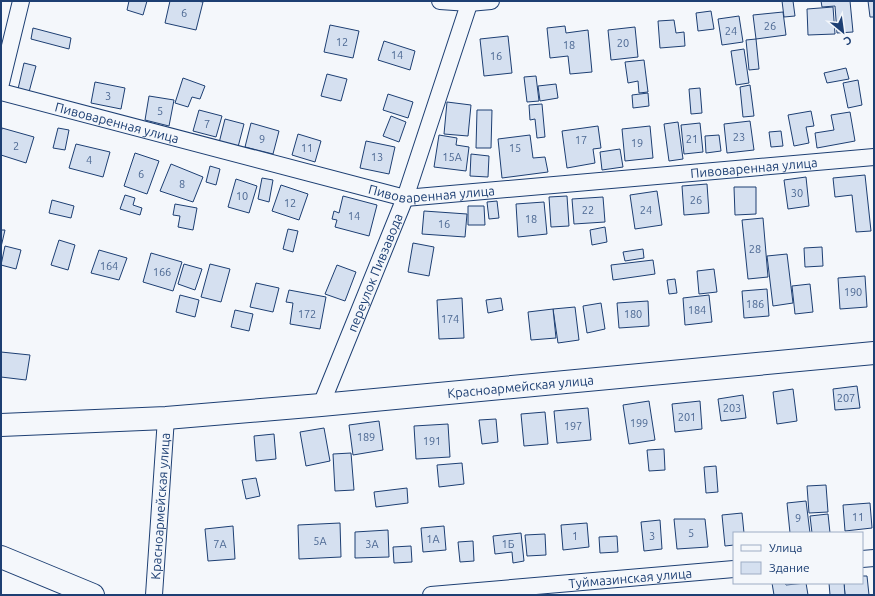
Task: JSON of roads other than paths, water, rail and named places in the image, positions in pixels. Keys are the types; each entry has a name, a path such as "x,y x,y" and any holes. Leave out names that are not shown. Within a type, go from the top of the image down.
{"main road":[{"name":"Красноармейская улица","path":"1,425 166,418 321,405 874,353"},
{"path":"1,557 93,595"}],"street":[{"path":"1,83 21,1"},
{"path":"440,1 491,1"},
{"name":"переулок Пивзавода","path":"321,405 405,198 469,2"},
{"name":"Пивоваренная улица","path":"1,92 405,198 874,157"},
{"name":"Красноармейская улица","path":"154,595 166,418"},
{"path":"863,559 874,558"},
{"name":"Туймазинская улица","path":"431,595 733,569"}]}
